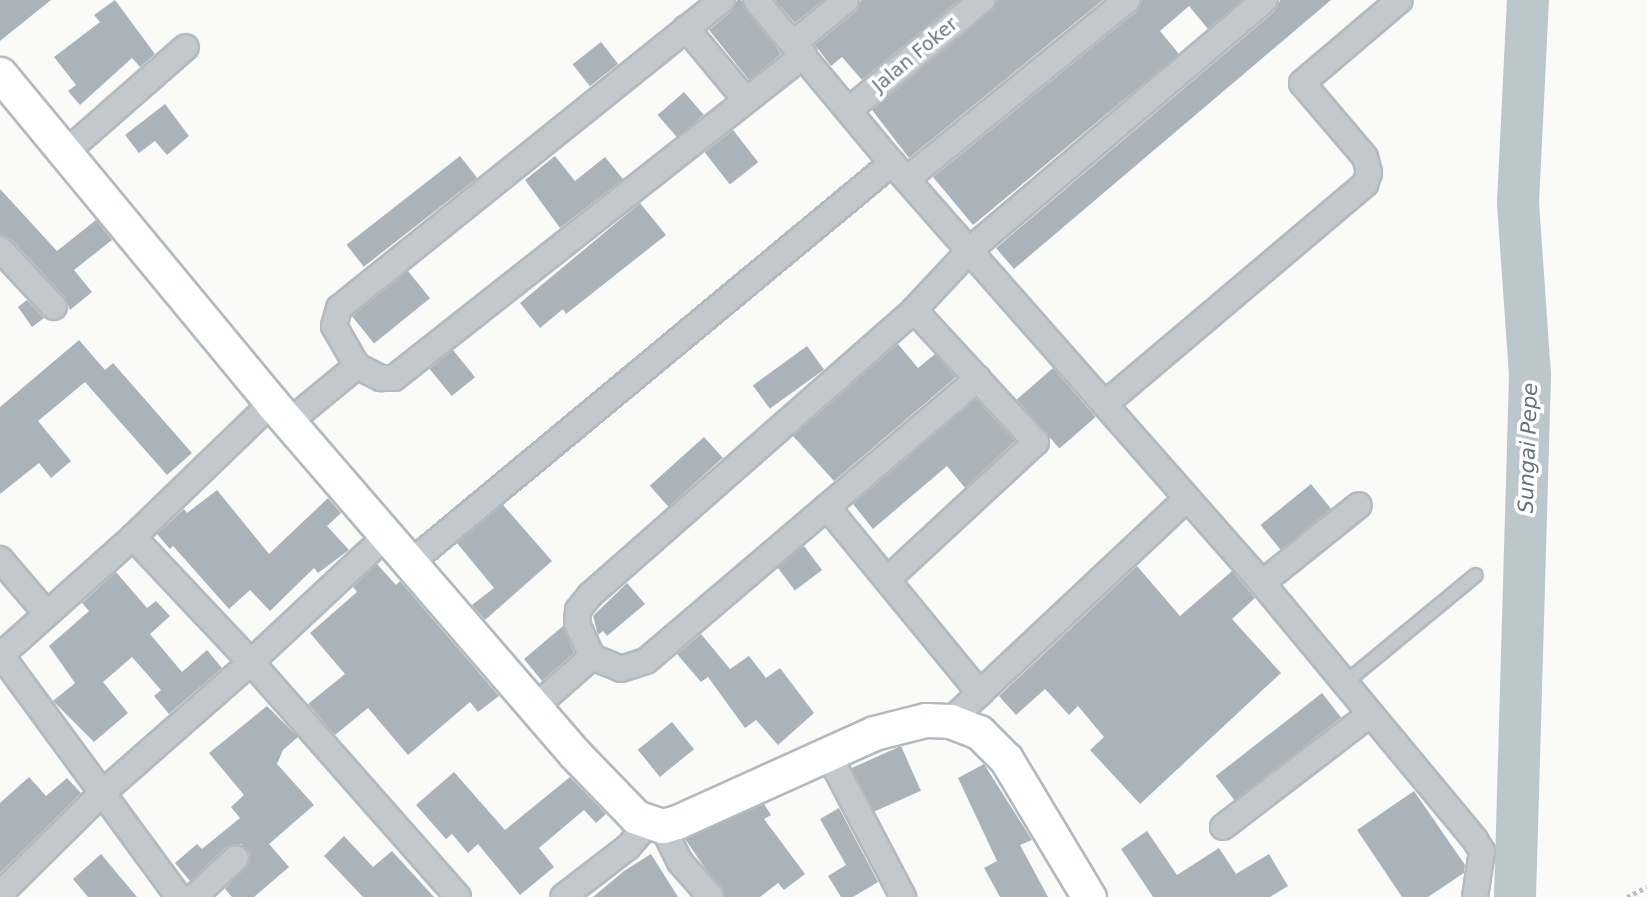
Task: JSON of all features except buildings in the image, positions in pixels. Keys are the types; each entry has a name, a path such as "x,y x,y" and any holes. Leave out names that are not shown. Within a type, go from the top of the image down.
{"main road":[{"path":"0,74 386,536 625,808 655,825 874,733 925,720 950,721 979,732 1006,759 1089,897"}],"street":[{"path":"722,0 339,308 334,326 357,366 381,378 394,378 746,99 846,0"},
{"path":"756,0 900,171 971,248 1186,499 1262,583 1480,846 1475,897"},
{"name":"Jalan Foker","path":"849,110 982,0"},
{"path":"410,564 900,171 1127,0"},
{"path":"978,378 646,661 621,669 592,657 577,624 578,610 590,595 914,310 971,248 1265,0"},
{"path":"1105,404 1365,184 1369,173 1365,157 1303,83 1400,0"},
{"path":"686,29 746,99"},
{"path":"66,152 187,47"},
{"path":"0,249 54,307"},
{"path":"888,579 1036,442 914,310"},
{"path":"179,897 1,655 281,412 357,366"},
{"path":"950,721 1186,499"},
{"path":"1262,583 1359,505"},
{"path":"827,507 980,693"},
{"path":"0,894 101,794 251,663 386,536"},
{"path":"134,537 251,663 458,897"},
{"path":"0,559 47,614"},
{"path":"536,707 592,657"},
{"path":"1223,827 1370,714"},
{"path":"827,752 903,897"},
{"path":"563,897 655,825 680,862 711,897"},
{"path":"194,897 236,858"}],"lane":[{"path":"1346,682 1476,575"}],"path":[{"path":"1627,897 1647,887"}],"waterway":[{"name":"Sungai Pepe","path":"1515,897 1530,375 1518,203 1528,0"}]}
